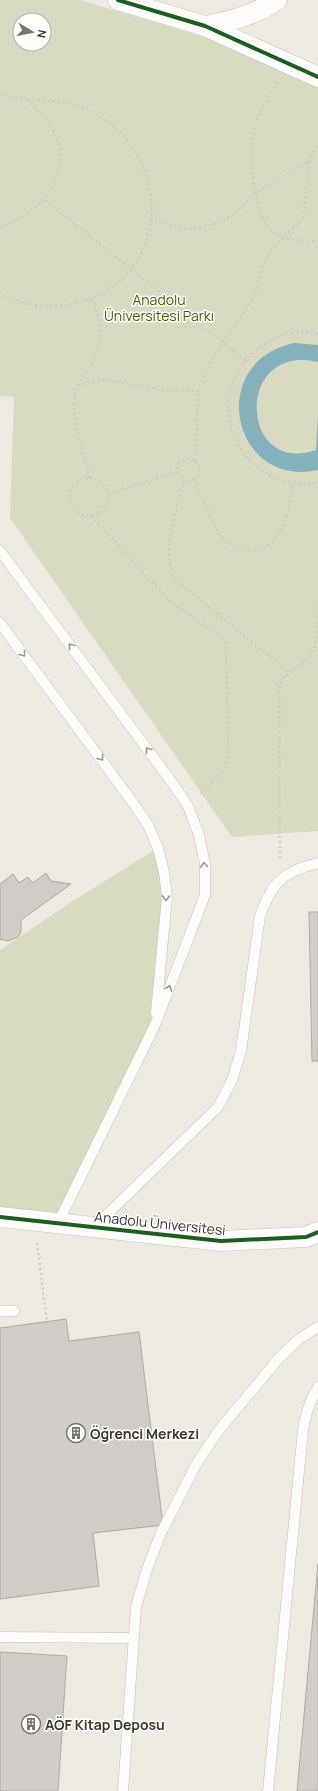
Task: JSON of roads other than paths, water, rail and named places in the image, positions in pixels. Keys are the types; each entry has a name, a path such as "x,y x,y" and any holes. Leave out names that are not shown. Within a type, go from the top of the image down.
{"street":[{"path":"118,0 206,26 318,77"},
{"path":"206,26 234,21 261,10 277,0"},
{"name":"Anadolu Üniversitesi","path":"0,1217 221,1241 306,1237 318,1232"}],"lane":[{"path":"0,550 188,806 199,835 205,864 205,895 155,1025 58,1223"},
{"path":"0,623 134,804 148,825 158,848 164,872 167,897 155,1025"},
{"path":"94,1228 218,1107 232,1080 241,1051 260,916 267,896 280,879 298,868 318,863"},
{"path":"0,1311 14,1311"},
{"path":"123,1791 136,1607 147,1569 164,1526 197,1463 223,1424 280,1357 299,1339 318,1327"},
{"path":"268,1791 303,1430 305,1415 310,1400 318,1387"},
{"path":"0,1637 134,1638"}],"water":[{"path":"294,343 318,345 318,362 291,361 271,371 260,388 257,409 261,429 272,445 291,453 316,450 318,414 318,470 289,471 265,461 249,443 240,421 240,397 248,374 266,355"}],"place":[{"name":"Öğrenci Merkezi","path":"76,1433"},
{"name":"AÖF Kitap Deposu","path":"31,1724"}],"park label":[{"name":"Anadolu Üniversitesi Parkı","path":"159,308"}]}
